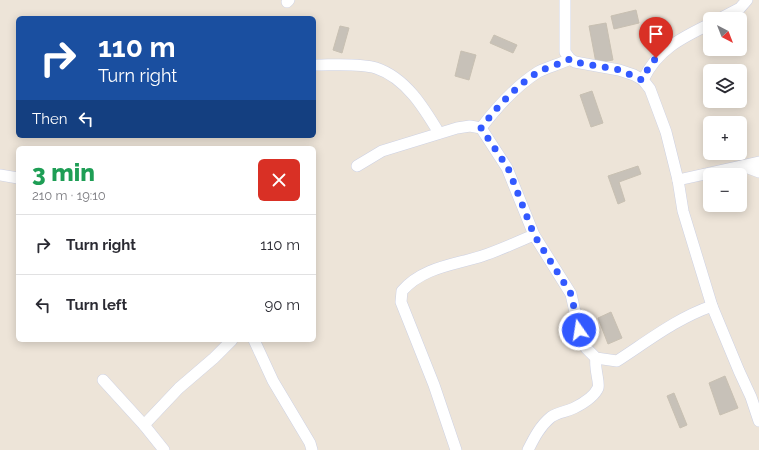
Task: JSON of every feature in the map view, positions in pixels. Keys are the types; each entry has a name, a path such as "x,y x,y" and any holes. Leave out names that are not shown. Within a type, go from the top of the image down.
{"street":[{"path":"565,0 565,52 570,59 575,62 620,70 642,80 650,89 666,132 678,180 683,211 712,306 751,397 759,421"},
{"path":"732,12 740,8 747,0"},
{"path":"642,80 649,67 662,52 689,34 703,27"},
{"path":"481,128 490,116 518,88 540,71 570,59"},
{"path":"317,65 346,65 375,68 393,77 410,91 428,114 439,133"},
{"path":"357,166 382,151 439,133 470,126 481,128 508,168 534,235 571,294 579,330 586,348 596,358 617,361 643,343 693,313 712,306"},
{"path":"678,180 759,162"},
{"path":"743,166 759,172"},
{"path":"0,175 16,178"},
{"path":"456,450 434,385 401,302 402,291 418,276 445,265 483,256 534,235"},
{"path":"144,425 178,388 214,358 230,342"},
{"path":"255,342 273,381 310,443 312,450"},
{"path":"528,450 538,431 552,417 574,408 596,391 599,386 595,365 596,358"},
{"path":"103,380 144,425 164,450"}],"building":[{"path":"636,10 639,23 614,29 611,16"},
{"path":"606,23 613,60 596,63 589,26"},
{"path":"340,26 349,28 342,53 333,50"},
{"path":"494,35 517,45 513,53 490,43"},
{"path":"461,51 476,55 469,80 455,76"},
{"path":"592,91 603,123 591,127 580,95"},
{"path":"638,166 641,174 619,182 625,201 618,204 608,176"},
{"path":"611,312 622,338 608,344 598,318"},
{"path":"725,376 738,408 720,415 709,383"},
{"path":"674,393 687,425 680,428 667,396"}],"route":[{"path":"579,330 571,294 534,235 508,168 481,128 504,101 540,71 570,59 575,62 620,70 634,75 642,80 656,58"}]}
